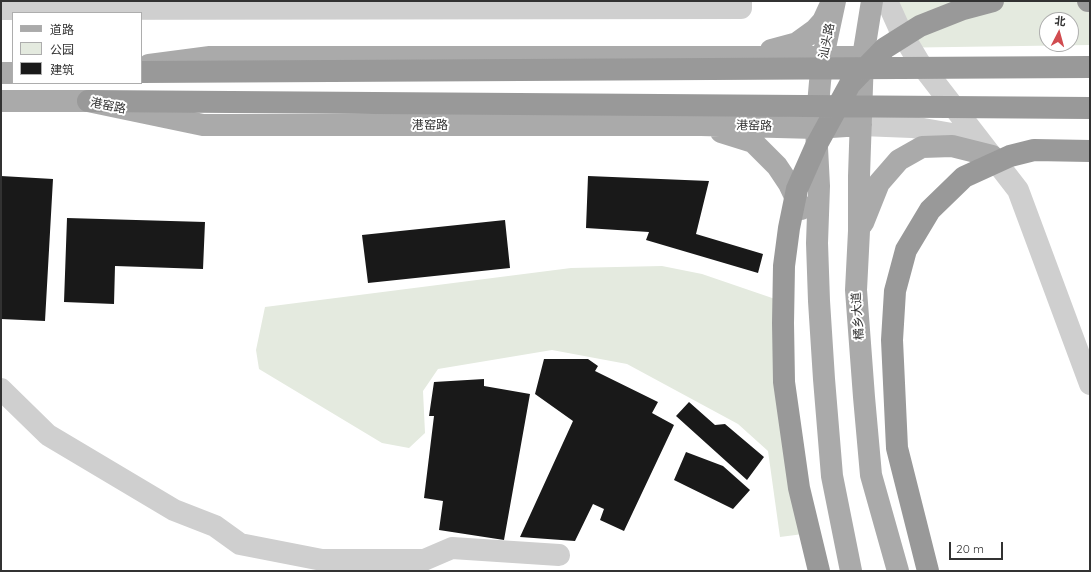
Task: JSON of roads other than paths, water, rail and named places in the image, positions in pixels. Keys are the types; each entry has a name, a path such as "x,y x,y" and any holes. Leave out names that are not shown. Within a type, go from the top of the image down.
{"highway":[{"path":"819,571 799,488 784,382 784,266 789,228 797,189 816,146 850,84 885,48 920,26 963,9 994,1"},
{"path":"142,72 1090,67"},
{"path":"88,101 1090,108"},
{"path":"928,571 897,448 892,340 895,291 906,250 930,210 964,177 1010,156 1034,150 1090,151"}],"main road":[{"path":"717,57 769,50 797,43 815,30 823,21 832,1"},
{"name":"汕头路","path":"816,128 823,57 835,1"},
{"path":"142,66 210,57 863,57 872,1"},
{"name":"橘乡大道","path":"863,57 859,176 859,231 856,290 864,397 872,475 898,571"},
{"path":"1,73 12,73"},
{"name":"港窑路","path":"1,101 88,101 203,125 701,125 816,128 861,125"},
{"path":"701,125 752,142 777,166 789,184 817,243"},
{"path":"816,128 819,186 817,243 824,379 832,476 851,571"},
{"path":"859,231 879,183 899,160 922,147 952,146 992,156"}],"street":[{"path":"1,9 40,5 741,8 741,1"},
{"path":"887,1 901,32 919,62 1018,190 1090,384"},
{"path":"861,125 912,127 952,134 992,156"},
{"path":"1,389 48,435 174,510 215,526 240,544 346,565 424,560 452,548 559,555"}]}
